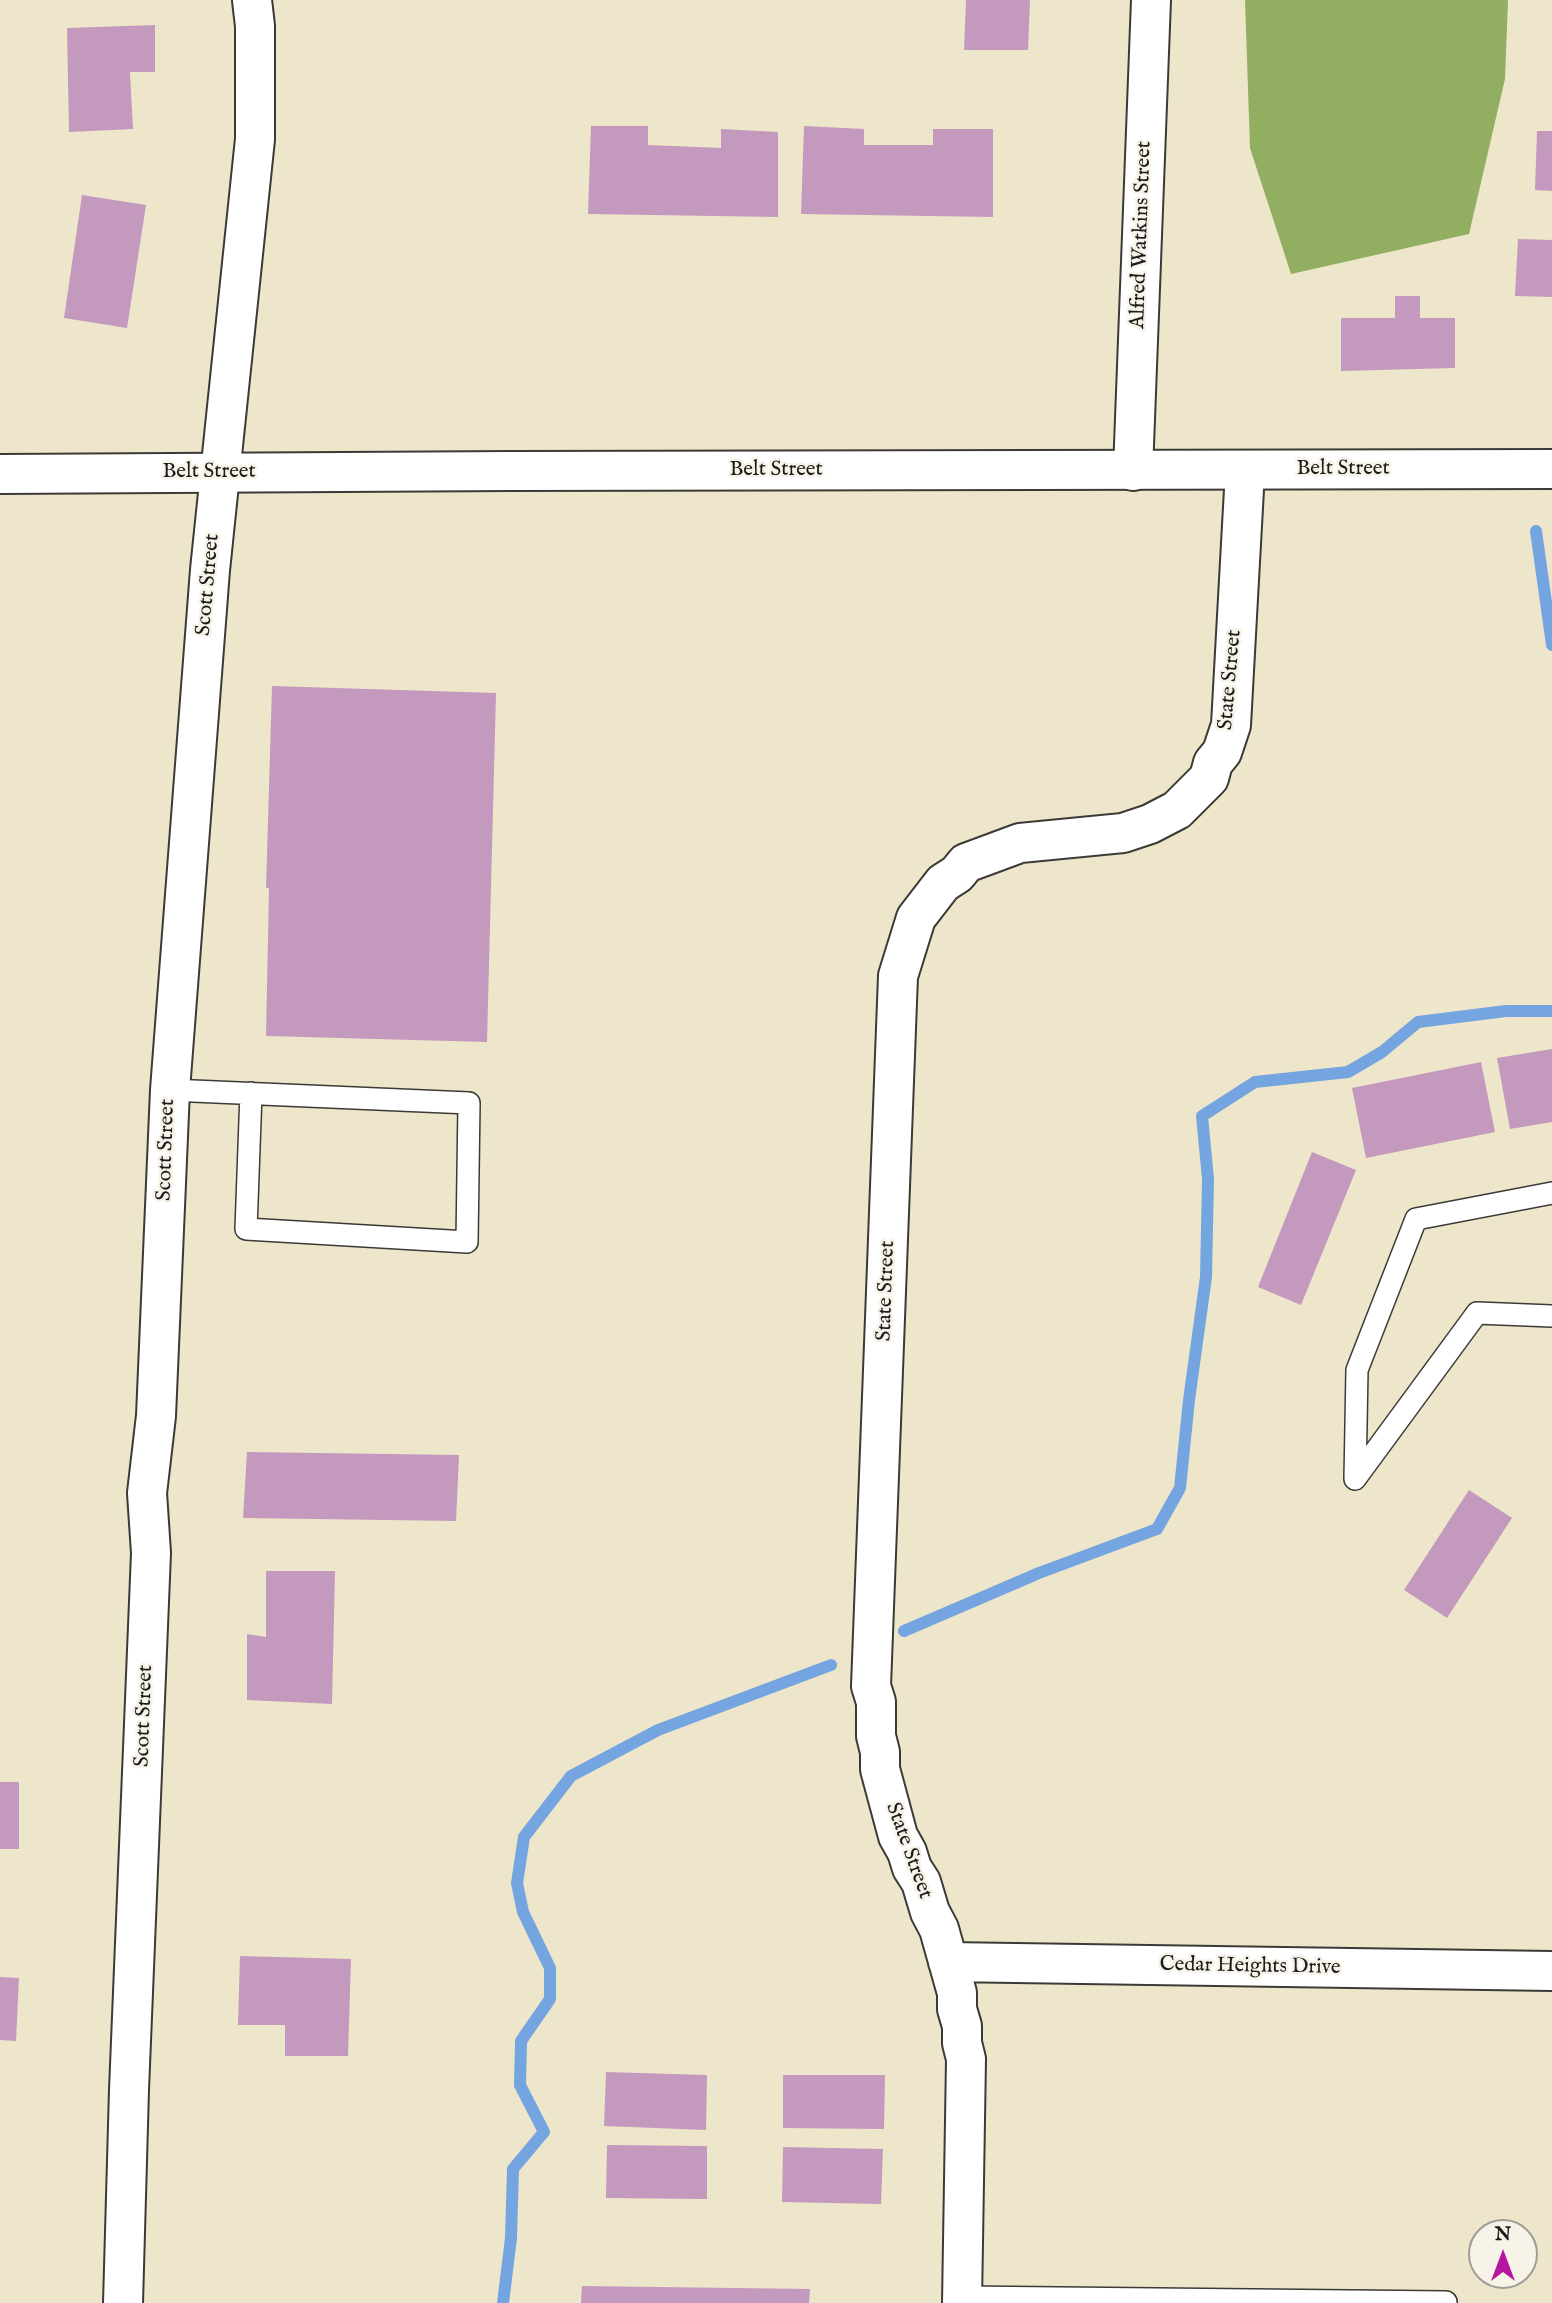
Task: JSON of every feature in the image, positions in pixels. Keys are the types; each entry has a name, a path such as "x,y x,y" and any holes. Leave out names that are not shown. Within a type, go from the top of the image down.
{"street":[{"name":"Scott Street","path":"123,2303 151,1553 147,1493 156,1416 170,1090 210,570 255,139 255,26 252,0"},
{"name":"Alfred Watkins Street","path":"1133,471 1151,0"},
{"name":"Belt Street","path":"0,474 1552,469"},
{"name":"State Street","path":"962,2300 966,2059 962,2026 957,2009 957,1993 939,1929 930,1912 921,1882 898,1836 880,1769 876,1702 871,1686 898,976 916,918 943,883 957,874 966,863 1020,844 1123,833 1150,824 1177,810 1209,778 1231,725 1245,471"},
{"name":"Cedar Heights Drive","path":"948,1962 1552,1971"}],"lane":[{"path":"170,1090 251,1093 469,1103 467,1242 246,1229 251,1093"},
{"path":"1552,1193 1416,1219 1357,1370 1355,1479 1477,1313 1552,1315"},
{"path":"962,2300 1446,2302"}],"green space":[{"path":"1245,0 1508,0 1505,79 1469,234 1291,274 1250,148"}],"building":[{"path":"966,0 1030,0 1028,50 964,50"},
{"path":"155,25 155,72 130,72 133,129 69,132 67,28"},
{"path":"591,126 648,126 648,145 721,148 721,129 778,132 778,217 588,214"},
{"path":"804,126 864,129 864,145 933,145 933,129 993,129 993,217 801,214"},
{"path":"1537,131 1552,131 1552,191 1535,190"},
{"path":"82,195 146,205 127,328 64,318"},
{"path":"1518,239 1552,240 1552,297 1515,296"},
{"path":"1395,296 1420,296 1420,318 1455,318 1455,368 1341,371 1341,318 1395,318"},
{"path":"272,686 496,693 487,1042 266,1036 269,888 266,888"},
{"path":"1552,1049 1552,1122 1510,1129 1497,1058"},
{"path":"1481,1062 1495,1132 1366,1158 1352,1088"},
{"path":"1312,1152 1356,1170 1301,1305 1258,1287"},
{"path":"247,1452 459,1455 456,1521 243,1518"},
{"path":"1469,1490 1512,1518 1447,1618 1404,1590"},
{"path":"266,1571 335,1571 332,1704 247,1700 247,1634 266,1637"},
{"path":"0,1782 19,1782 19,1849 0,1849"},
{"path":"240,1956 351,1959 348,2056 285,2056 285,2025 238,2025"},
{"path":"0,1977 19,1978 16,2041 0,2040"},
{"path":"606,2072 707,2075 706,2130 604,2126"},
{"path":"783,2075 885,2075 884,2129 783,2128"},
{"path":"607,2145 707,2146 707,2199 606,2198"},
{"path":"783,2147 883,2149 881,2204 782,2202"},
{"path":"582,2286 810,2289 809,2303 581,2303"}],"waterway":[{"path":"1536,531 1552,645"},
{"path":"904,1631 1039,1573 1157,1529 1180,1488 1206,1277 1208,1179 1202,1116 1255,1082 1348,1072 1382,1052 1418,1022 1506,1011 1552,1011"},
{"path":"503,2303 511,2238 513,2169 544,2132 520,2085 521,2041 550,1999 550,1968 523,1912 517,1883 524,1837 571,1776 658,1730 831,1665"}]}
